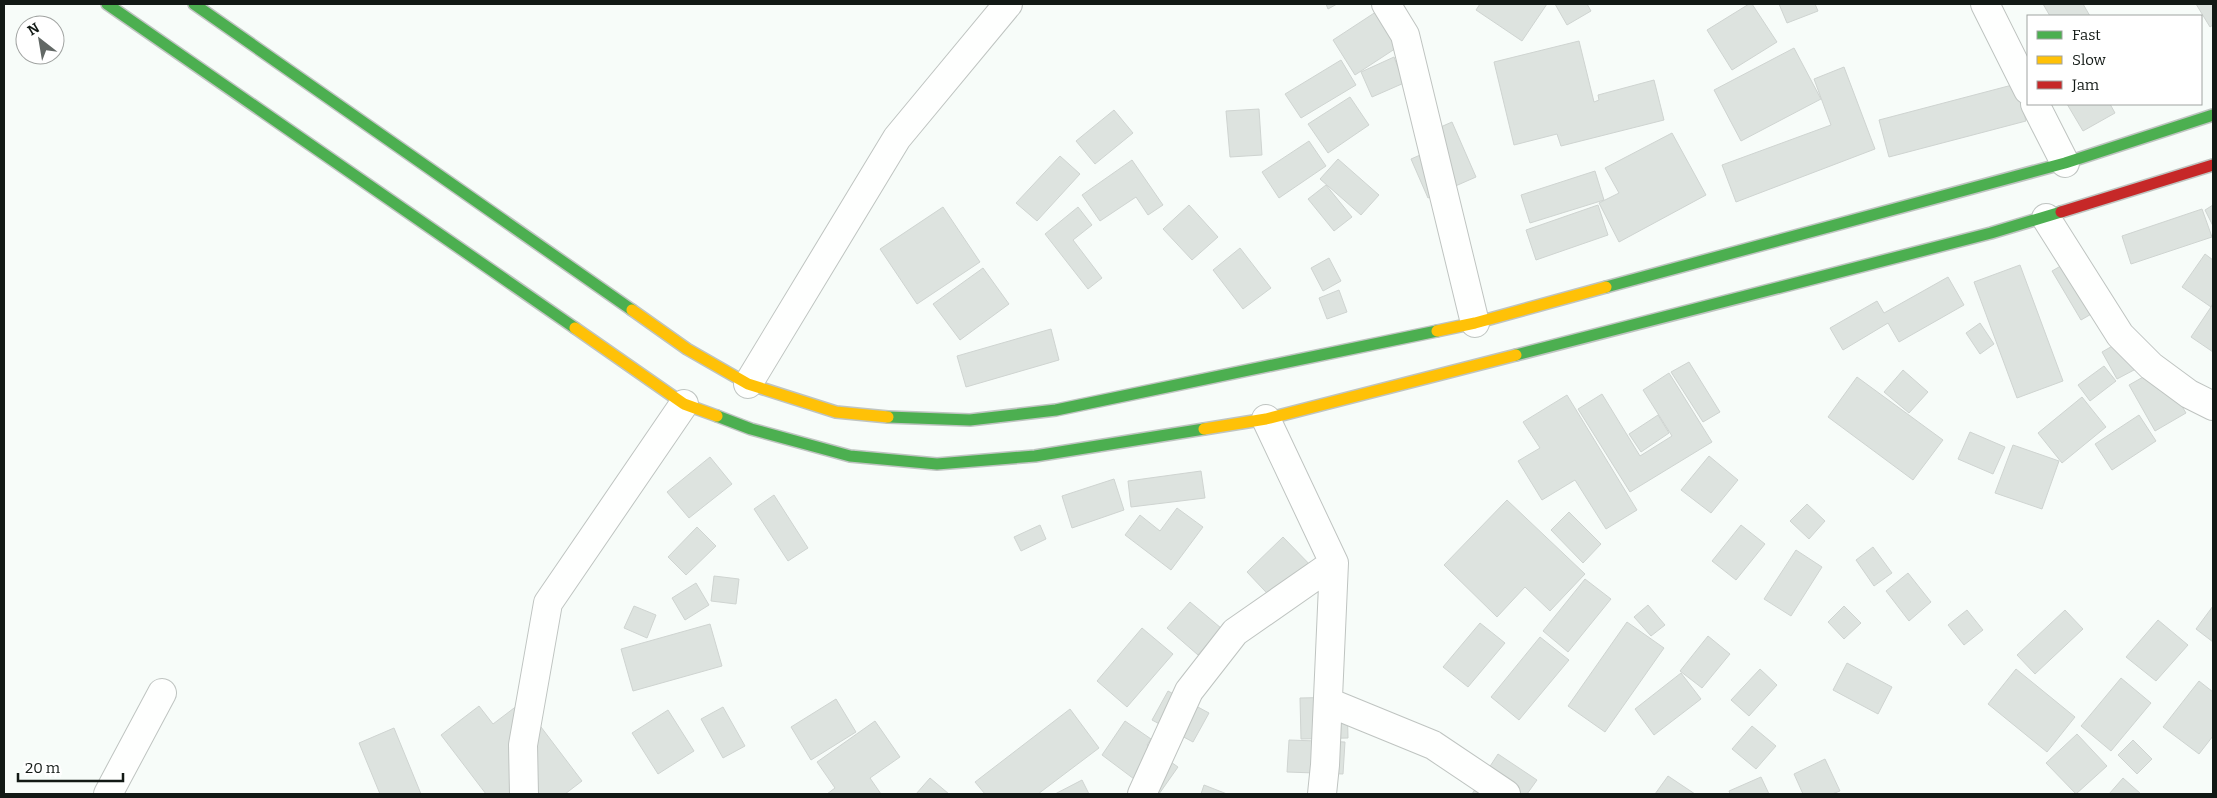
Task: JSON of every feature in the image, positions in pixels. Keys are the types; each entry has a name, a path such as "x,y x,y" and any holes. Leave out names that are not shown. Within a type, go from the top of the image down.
{"street":[{"path":"107,4 684,404 751,429 850,456 937,464 1035,456 1266,419 2046,218 2213,165"},
{"path":"748,384 897,138 1008,4"},
{"path":"1386,4 1405,35 1476,323"},
{"path":"1984,4 2027,88"},
{"path":"209,8 679,344 748,384 836,412 903,419 970,420 1056,410 1476,323 2065,163 2213,115"},
{"path":"2036,105 2065,163"},
{"path":"2046,218 2120,335 2151,366 2189,394 2213,406"},
{"path":"524,794 523,745 548,603 684,404"},
{"path":"1266,419 1334,563 1322,794"},
{"path":"1142,794 1189,691 1235,632 1334,563"},
{"path":"108,794 162,693"},
{"path":"1328,702 1432,745 1506,794"}],"building":[{"path":"1326,4 1337,4 1328,9"},
{"path":"1388,4 1413,37 1355,75 1333,40"},
{"path":"1480,4 1547,4 1522,41 1476,10"},
{"path":"1555,4 1587,4 1591,11 1567,25"},
{"path":"1749,4 1752,4 1777,42 1732,70 1707,30"},
{"path":"1779,4 1815,4 1818,11 1787,23"},
{"path":"2043,4 2083,4 2089,15 2049,15"},
{"path":"2196,4 2213,4 2213,25 2210,27"},
{"path":"1579,41 1594,102 1599,100 1598,95 1654,80 1664,120 1561,146 1557,134 1514,145 1494,62"},
{"path":"1794,48 1821,99 1741,141 1714,90"},
{"path":"1394,57 1404,83 1372,97 1361,72"},
{"path":"1341,60 1356,85 1301,118 1285,94"},
{"path":"1844,67 1875,149 1736,202 1722,165 1831,125 1814,79"},
{"path":"2016,84 2026,121 1889,157 1879,120"},
{"path":"1350,97 1369,125 1328,153 1308,124"},
{"path":"2068,105 2111,105 2115,113 2083,131"},
{"path":"1259,109 1262,155 1230,157 1226,111"},
{"path":"1114,110 1133,133 1095,164 1076,141"},
{"path":"1452,122 1476,177 1428,198 1411,159 1434,149 1427,133"},
{"path":"1672,133 1706,195 1619,242 1599,203 1619,193 1605,168"},
{"path":"1309,141 1326,166 1279,198 1262,172"},
{"path":"1060,156 1080,174 1037,221 1016,203"},
{"path":"1338,159 1379,195 1361,215 1320,179"},
{"path":"1132,160 1163,205 1148,215 1136,197 1100,221 1082,195"},
{"path":"1595,171 1604,200 1530,223 1521,195"},
{"path":"1326,185 1352,217 1334,231 1308,199"},
{"path":"1189,205 1218,237 1192,260 1163,229"},
{"path":"1598,205 1608,235 1536,260 1526,230"},
{"path":"2213,205 2213,226 2205,210"},
{"path":"943,207 980,262 917,304 880,249"},
{"path":"1078,207 1092,225 1073,240 1102,278 1088,289 1045,234"},
{"path":"2202,209 2212,237 2131,264 2122,236"},
{"path":"1240,248 1271,288 1243,309 1213,270"},
{"path":"2083,253 2112,302 2081,320 2052,271"},
{"path":"2205,254 2213,260 2213,303 2211,307 2182,287"},
{"path":"1329,258 1341,281 1323,291 1311,268"},
{"path":"2020,265 2063,381 2017,398 1974,282"},
{"path":"983,268 1009,304 960,340 933,304"},
{"path":"1948,277 1964,305 1899,342 1888,323 1843,350 1830,328 1877,301 1884,313"},
{"path":"1339,290 1347,312 1327,319 1319,298"},
{"path":"2213,304 2213,352 2191,337"},
{"path":"1980,323 1994,344 1980,354 1966,333"},
{"path":"1051,329 1059,360 966,387 957,356"},
{"path":"2135,333 2151,361 2117,379 2102,352"},
{"path":"1689,362 1720,412 1703,422 1671,372"},
{"path":"2104,366 2116,381 2090,401 2078,385"},
{"path":"2159,368 2186,413 2155,431 2129,385"},
{"path":"1903,370 1928,392 1909,413 1884,392"},
{"path":"1669,373 1712,442 1630,492 1578,409 1602,394 1640,456 1672,436 1643,390"},
{"path":"1857,377 1943,440 1913,480 1828,417"},
{"path":"1567,395 1637,510 1606,529 1575,480 1542,500 1518,461 1540,448 1523,422"},
{"path":"2082,397 2106,427 2062,463 2038,433"},
{"path":"1658,415 1669,433 1641,452 1629,434"},
{"path":"2139,415 2156,441 2112,470 2095,444"},
{"path":"1970,432 2005,447 1993,474 1958,459"},
{"path":"2013,445 2059,461 2042,509 1995,493"},
{"path":"1709,456 1738,480 1711,513 1681,490"},
{"path":"710,457 732,484 689,518 667,492"},
{"path":"1201,471 1205,498 1131,507 1128,481"},
{"path":"1114,479 1124,510 1072,528 1062,496"},
{"path":"774,495 808,548 788,561 754,509"},
{"path":"1507,500 1585,574 1550,611 1525,587 1497,617 1444,565"},
{"path":"1807,504 1825,521 1809,539 1790,521"},
{"path":"1177,508 1203,527 1171,570 1125,535 1140,515 1160,531"},
{"path":"1569,512 1601,544 1583,563 1551,530"},
{"path":"1040,525 1046,539 1021,551 1014,537"},
{"path":"1741,525 1765,544 1736,580 1712,561"},
{"path":"697,527 716,546 686,575 668,557"},
{"path":"1283,537 1316,571 1279,606 1247,572"},
{"path":"1873,547 1892,573 1874,586 1856,560"},
{"path":"1796,550 1822,567 1791,616 1764,599"},
{"path":"1908,573 1931,602 1909,621 1886,591"},
{"path":"714,576 739,579 736,604 711,601"},
{"path":"1585,579 1611,599 1568,652 1543,631"},
{"path":"696,583 709,605 685,620 672,598"},
{"path":"1190,602 1221,628 1198,655 1167,628"},
{"path":"1648,605 1665,625 1651,636 1634,617"},
{"path":"634,606 656,615 647,638 624,628"},
{"path":"1844,606 1861,623 1844,639 1828,622"},
{"path":"2213,606 2213,642 2196,629"},
{"path":"1967,610 1983,630 1964,645 1948,625"},
{"path":"2065,610 2083,629 2035,674 2017,655"},
{"path":"2158,620 2188,645 2156,681 2126,657"},
{"path":"1627,622 1664,648 1605,732 1568,706"},
{"path":"1480,623 1505,643 1468,687 1443,667"},
{"path":"710,624 722,666 633,691 621,649"},
{"path":"1142,628 1173,654 1127,707 1097,681"},
{"path":"1708,636 1730,654 1702,688 1680,671"},
{"path":"1540,637 1569,660 1519,720 1491,697"},
{"path":"1847,663 1892,687 1878,714 1833,690"},
{"path":"1760,669 1777,685 1749,716 1731,700"},
{"path":"2016,669 2075,717 2047,752 1988,704"},
{"path":"1681,673 1701,699 1654,735 1635,709"},
{"path":"2121,678 2151,703 2111,751 2081,726"},
{"path":"2199,681 2213,692 2213,736 2199,754 2163,727"},
{"path":"1168,691 1209,713 1193,742 1152,720"},
{"path":"1347,697 1348,738 1301,739 1300,698"},
{"path":"836,699 856,732 811,760 791,727"},
{"path":"522,702 582,781 565,794 486,794 441,735 479,706 493,724"},
{"path":"723,707 745,746 723,758 701,719"},
{"path":"1070,709 1099,748 1038,794 985,794 975,782"},
{"path":"668,710 694,751 658,774 632,733"},
{"path":"875,721 900,757 870,778 881,794 827,794 835,788 817,762"},
{"path":"1125,721 1151,739 1147,745 1178,767 1159,794 1154,794 1102,755"},
{"path":"1752,726 1776,746 1756,769 1732,749"},
{"path":"394,728 421,794 380,794 359,743"},
{"path":"2077,734 2107,766 2076,794 2046,763"},
{"path":"1289,740 1345,742 1343,774 1287,772"},
{"path":"2133,740 2152,759 2137,774 2118,755"},
{"path":"1498,754 1537,780 1527,794 1472,794"},
{"path":"1825,759 1840,791 1832,794 1803,794 1794,774"},
{"path":"1668,776 1695,794 1655,794"},
{"path":"1761,777 1769,794 1730,794 1729,791"},
{"path":"930,778 949,794 916,794"},
{"path":"2123,778 2141,794 2109,794"},
{"path":"1082,780 1089,794 1055,794"},
{"path":"1204,785 1227,794 1201,794"}],"traffic: fast":[{"path":"107,4 575,328"},
{"path":"194,4 632,310"},
{"path":"1606,287 2065,163 2213,115"},
{"path":"1516,355 1991,233 2061,212"},
{"path":"888,417 970,420 1056,410 1437,331"},
{"path":"717,416 751,429 850,456 937,464 1035,456 1204,429"}],"traffic: slow":[{"path":"1437,331 1475,323 1606,287"},
{"path":"632,310 687,349 748,384 836,412 888,417"},
{"path":"575,328 684,404 717,416"},
{"path":"1204,429 1266,419 1516,355"}],"traffic: jam":[{"path":"2061,212 2213,165"}]}
